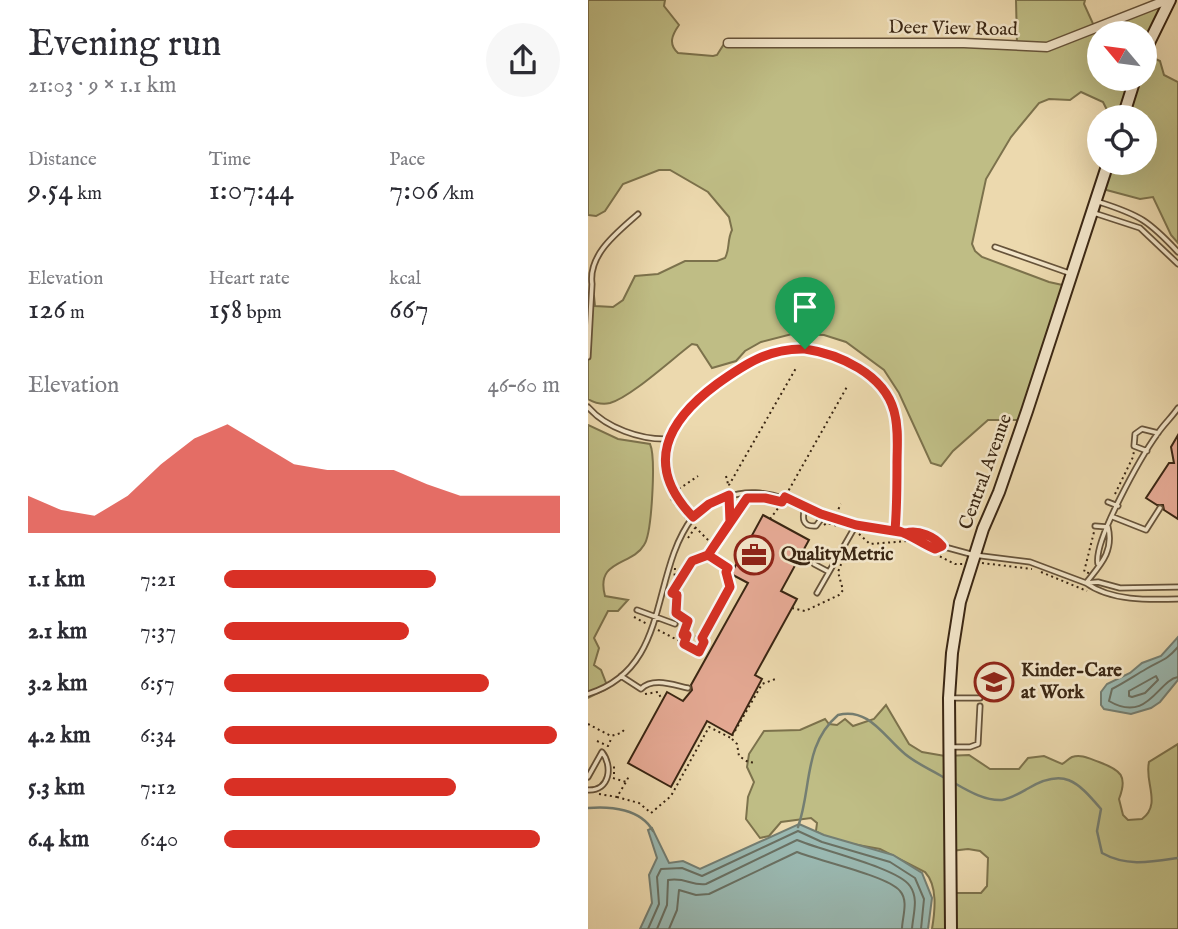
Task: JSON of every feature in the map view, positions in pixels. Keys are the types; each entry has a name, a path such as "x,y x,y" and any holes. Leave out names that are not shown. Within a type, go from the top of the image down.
{"main road":[{"path":"1157,25 1168,0"},
{"name":"Central Avenue","path":"951,929 949,698 953,640 960,602 977,559 1104,175"}],"street":[{"name":"Deer View Road","path":"728,43 964,43 1047,47 1168,0"}],"lane":[{"path":"1096,201 1136,214 1148,222 1178,252"},
{"path":"1092,213 1132,225 1150,234 1178,264"},
{"path":"588,357 592,284 590,274 605,243 638,214"},
{"path":"1132,225 1136,214"},
{"path":"995,247 1072,274"},
{"path":"693,517 669,483 666,463 668,439 682,414 700,396 740,367 773,351 805,349 837,357 873,379 893,408 897,426 895,530"},
{"path":"588,407 614,426 645,438 668,439"},
{"path":"1098,564 1102,538 1118,506 1158,433 1178,408"},
{"path":"1147,452 1134,446 1135,434 1142,429 1158,433"},
{"path":"588,694 600,690 621,676 639,658 657,616 674,548 693,517 709,504 752,491 785,497 824,516 856,525 906,533 914,531 938,541 942,546 977,559 1030,562 1086,583 1095,590 1145,600 1178,599"},
{"path":"1108,502 1118,506"},
{"path":"806,507 804,523 809,527 816,526 824,516"},
{"path":"1113,517 1146,530 1160,508"},
{"path":"817,593 856,525"},
{"path":"1095,526 1108,527"},
{"path":"1086,583 1109,551 1111,539 1108,527"},
{"path":"906,533 912,540 932,548 942,546"},
{"path":"814,564 829,572"},
{"path":"1086,583 1098,582 1121,588 1178,587"},
{"path":"1118,595 1121,588"},
{"path":"637,610 675,624"},
{"path":"621,676 641,689 646,684 658,682 688,688"},
{"path":"949,698 980,698"},
{"path":"950,747 970,747 978,744 980,706"},
{"path":"588,776 602,752 608,759 610,769 602,785 588,790"}],"path":[{"path":"729,485 796,368"},
{"path":"770,519 848,385"},
{"path":"726,476 729,485 730,522"},
{"path":"702,638 683,635 688,621 676,613 677,595 672,593 692,561 708,555 747,498 729,498"},
{"path":"776,500 789,505"},
{"path":"823,526 827,523 839,526"},
{"path":"685,542 696,527"},
{"path":"857,534 870,544 908,541 916,545"},
{"path":"930,551 955,564"},
{"path":"792,608 805,611 839,595 843,590 839,569 847,553"},
{"path":"708,555 733,570"},
{"path":"977,559 1033,569 1088,591"},
{"path":"676,562 674,583 677,586"},
{"path":"660,631 699,652 704,642 702,638 730,587 726,572 728,568"},
{"path":"684,644 687,635"},
{"path":"732,738 762,684 778,677"},
{"path":"641,689 645,694 658,692 662,700"},
{"path":"588,724 613,736"},
{"path":"599,794 639,803 651,813 671,796 709,727 732,738 737,744 739,756 748,762 756,763"},
{"path":"597,741 608,746 613,736 626,728"},
{"path":"617,797 629,776"},
{"path":"612,778 625,782"}],"shaded area":[{"path":"588,0 665,0 664,6 679,25 672,39 675,50 678,53 713,56 717,55 724,44 733,42 1017,44 1016,0 1085,0 1084,4 1092,21 1087,21 1087,91 1157,91 1157,60 1160,61 1164,75 1178,82 1178,243 1171,235 1153,197 1140,199 1099,188 1104,175 1157,175 1157,105 1104,105 1081,92 1070,100 1049,99 1039,103 1011,137 986,179 972,244 982,257 1067,286 1022,420 988,420 953,451 941,466 931,463 899,393 884,370 846,342 824,335 792,334 761,342 745,351 736,361 712,368 697,345 692,344 640,386 619,399 601,404 588,399 588,296 594,296 595,306 613,307 623,300 635,276 658,274 685,261 717,261 725,258 732,230 729,217 708,192 670,170 659,170 623,184 605,211 596,216 588,215"},
{"path":"1163,0 1156,21 1107,21"},
{"path":"588,425 618,439 650,444 653,479 651,512 644,545 605,575 605,596 628,600 618,611 608,611 594,638 599,648 594,665 601,670 608,688 588,698"},
{"path":"886,705 909,744 922,752 945,756 969,755 990,769 1019,769 1028,758 1044,756 1062,764 1079,756 1107,765 1121,775 1123,785 1119,799 1123,815 1128,820 1142,819 1151,807 1149,762 1178,744 1178,929 932,929 934,891 925,872 880,849 830,840 816,831 817,823 811,818 781,822 769,836 760,838 746,819 748,797 754,782 747,767 749,754 764,731 800,730 825,719 829,724 837,725 845,719 853,726 874,719","holes":["951,851 980,851 988,858 987,886 981,893 952,893"]}],"water":[{"path":"1178,637 1178,680 1160,702 1151,708 1131,714 1104,709 1101,705 1101,692 1107,684 1130,673 1142,663 1161,656"},
{"path":"799,824 824,835 893,855 922,873 932,898 928,929 640,929 652,903 649,875 657,858 648,830 652,828 669,863 683,861 700,869"}],"building":[{"path":"1178,435 1178,519 1164,510 1163,505 1157,505 1146,498 1169,463 1174,463 1171,447"},
{"path":"763,515 809,540 781,591 797,599 755,675 762,679 732,735 707,721 671,787 628,763 667,692 683,701 692,690 691,685 748,583 731,574"}],"waterway":[{"path":"798,827 814,753 827,727 838,715 859,715 867,719 910,758 943,777"},
{"path":"956,784 972,793 1002,800 1040,782 1060,778 1069,780 1085,791 1101,809 1097,831 1102,853 1130,862 1178,858"},
{"path":"588,808 625,810 641,818 653,831"}],"place":[{"name":"QualityMetric","path":"754,555"},
{"name":"Kinder-Care at Work","path":"994,682"}],"route":[{"path":"805,349 773,351 740,367 687,408 668,439 666,463 669,483 693,517 709,504 729,495 730,522 708,555 728,568 726,572 730,587 702,638 704,642 699,652 684,644 687,635 683,635 688,621 676,613 677,595 672,593 692,561 708,555 747,498 782,502 785,497 821,514 856,525 876,530 906,533 914,531 938,541 942,546 935,549 912,540 906,533 895,530 897,426 888,397 873,379 860,369 837,357 805,349"}]}
